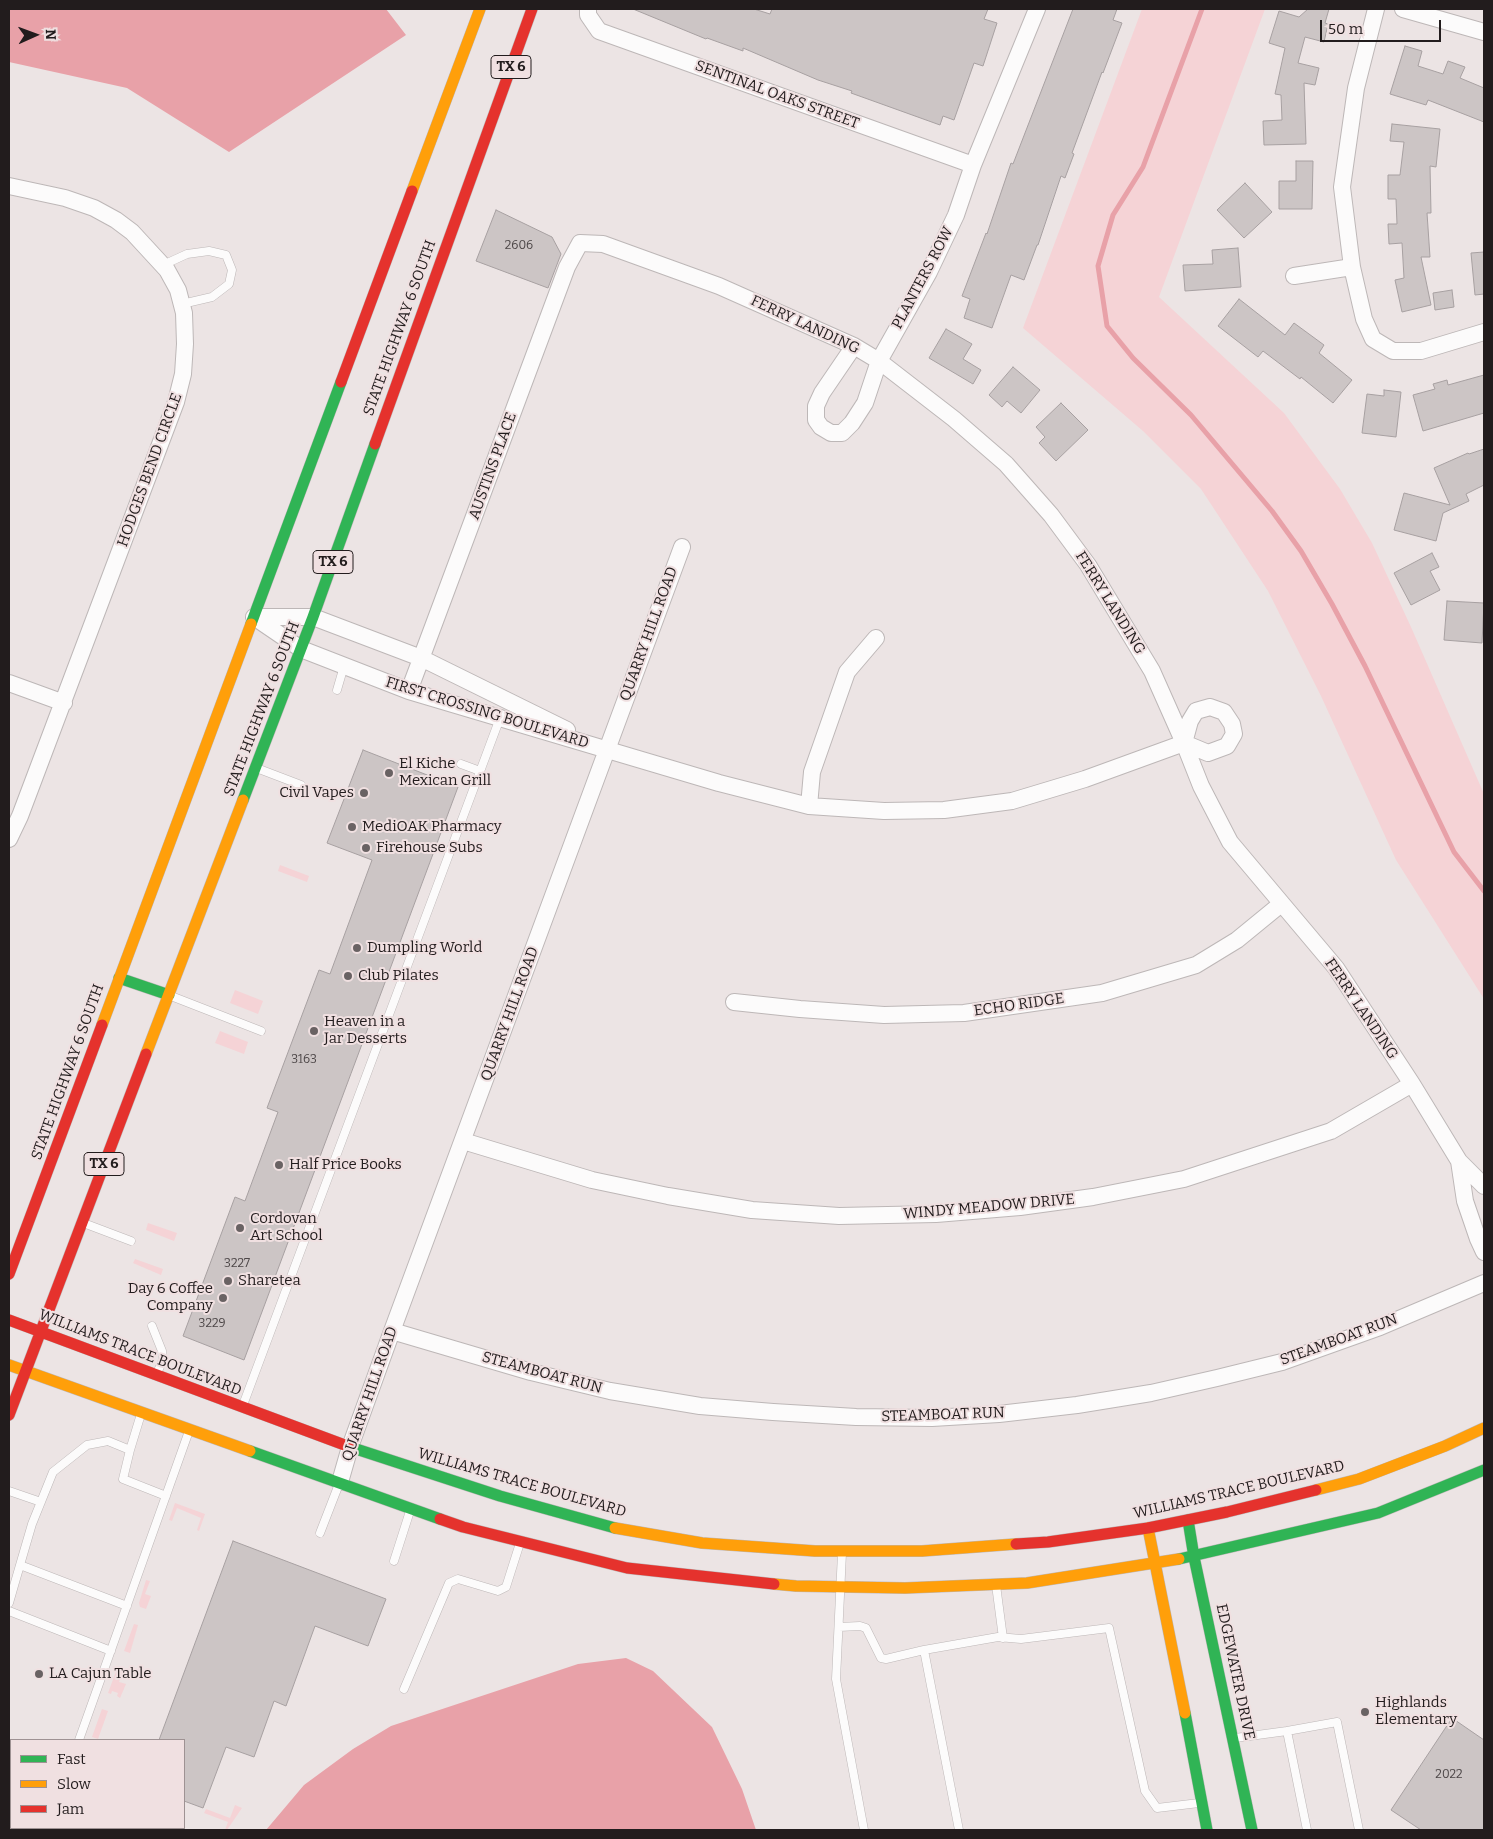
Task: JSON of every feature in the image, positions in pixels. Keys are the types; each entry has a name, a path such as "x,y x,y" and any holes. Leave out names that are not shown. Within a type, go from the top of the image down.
{"main road":[{"name":"STATE HIGHWAY 6 SOUTH","path":"9,1274 480,9"},
{"name":"STATE HIGHWAY 6 SOUTH","path":"9,1415 313,617 532,9"},
{"path":"119,978 169,995"},
{"name":"WILLIAMS TRACE BOULEVARD","path":"9,1320 350,1447 500,1496 604,1526 702,1543 815,1551 922,1551 1048,1542 1148,1528 1359,1479 1445,1446 1484,1428"},
{"path":"9,1365 463,1527 626,1568 796,1586 905,1588 1027,1583 1194,1557 1378,1513 1484,1470"},
{"name":"EDGEWATER DRIVE","path":"1188,1520 1194,1557 1252,1830"},
{"path":"1148,1528 1207,1830"}],"street":[{"name":"PLANTERS ROW","path":"854,346 822,393 816,406 816,420 821,428 831,433 842,433 852,423 866,403 878,361 929,272 956,215 973,165 1037,9"},
{"path":"1376,9 1356,88 1342,187 1352,267 1364,319 1373,339 1393,351 1421,351 1484,332"},
{"path":"1403,9 1484,32"},
{"name":"SENTINAL OAKS STREET","path":"588,12 600,31 973,165"},
{"name":"HODGES BEND CIRCLE","path":"9,186 65,198 94,208 116,220 132,232 163,265 178,290 184,313 185,344 183,374 176,402 64,703 20,816 9,838"},
{"name":"FERRY LANDING","path":"580,243 603,244 719,286 854,346 878,361 954,419 1006,464 1051,515 1088,565 1124,622 1152,671 1201,786 1230,842 1336,968 1412,1084 1458,1161 1484,1186"},
{"name":"AUSTINS PLACE","path":"409,691 567,267 580,243"},
{"path":"1294,276 1352,267"},
{"name":"QUARRY HILL ROAD","path":"340,1482 350,1447 392,1331 682,547"},
{"name":"FIRST CROSSING BOULEVARD","path":"254,617 313,617 421,658 607,750"},
{"name":"FIRST CROSSING BOULEVARD","path":"254,617 301,649 409,691 720,783 809,806 884,811 944,810 1012,801 1086,779 1184,743"},
{"path":"809,806 812,772 848,672 876,638"},
{"path":"9,683 64,703"},
{"name":"ECHO RIDGE","path":"734,1002 884,1015 964,1013 1102,993 1196,965 1237,940 1281,904"},
{"name":"WINDY MEADOW DRIVE","path":"463,1140 592,1180 668,1196 752,1210 838,1216 936,1214 1020,1207 1092,1198 1184,1179 1331,1131 1412,1084"},
{"name":"FERRY LANDING","path":"1458,1161 1465,1201 1484,1252"},
{"name":"STEAMBOAT RUN","path":"392,1331 531,1372 610,1391 700,1406 856,1417 932,1418 999,1414 1077,1405 1151,1393 1217,1378 1282,1362 1380,1327 1484,1283"}],"lane":[{"path":"163,265 187,254 209,251 226,254 232,270 229,284 212,296 182,304"},
{"path":"337,690 344,666"},
{"path":"242,1408 500,718"},
{"path":"461,764 480,771"},
{"path":"256,768 301,785"},
{"path":"169,995 262,1031"},
{"path":"82,1222 131,1241"},
{"path":"152,1326 162,1351 163,1360 156,1376"},
{"path":"141,1412 123,1478 166,1496"},
{"path":"79,1739 189,1430"},
{"path":"9,1603 32,1524 53,1472 87,1445 108,1441 130,1450"},
{"path":"320,1533 340,1482"},
{"path":"9,1491 41,1502"},
{"path":"394,1561 411,1508"},
{"path":"404,1689 449,1583 458,1579 498,1591 506,1587 520,1541"},
{"path":"842,1551 842,1587 836,1679 864,1830"},
{"path":"20,1565 127,1606"},
{"path":"996,1584 1003,1638"},
{"path":"9,1611 112,1651"},
{"path":"839,1627 860,1626 866,1628 881,1658 886,1659 924,1650 1003,1638 1021,1639 1109,1628 1145,1791 1157,1808 1202,1802"},
{"path":"924,1650 959,1830"},
{"path":"1233,1738 1337,1722 1360,1830"},
{"path":"1288,1731 1307,1830"}],"shaded area":[{"path":"9,9 386,9 406,35 229,152 127,88 9,62"},
{"path":"1142,9 1265,9 1159,297 1284,413 1340,489 1372,543 1411,627 1484,794 1484,999 1396,860 1321,696 1268,591 1201,489 1143,431 1023,328"},
{"path":"280,865 309,876 307,882 278,871"},
{"path":"235,990 263,1001 258,1014 230,1003"},
{"path":"220,1031 248,1042 244,1054 215,1043"},
{"path":"148,1223 177,1233 174,1241 146,1230"},
{"path":"135,1259 163,1269 161,1275 133,1263"},
{"path":"175,1503 205,1514 199,1531 197,1530 201,1518 177,1508 172,1521 169,1520"},
{"path":"146,1580 150,1581 145,1594 151,1596 146,1609 140,1607 139,1603"},
{"path":"134,1624 138,1625 130,1653 124,1651"},
{"path":"626,1658 653,1671 712,1727 742,1789 756,1830 266,1830 304,1785 353,1749 391,1726 578,1664"},
{"path":"118,1666 124,1668 119,1682 126,1684 120,1698 117,1696 118,1693 112,1691 111,1694 108,1693"},
{"path":"102,1709 108,1711 98,1739 92,1737"},
{"path":"235,1805 242,1808 227,1830 225,1830 228,1822 204,1813 206,1809 230,1818"}],"building":[{"path":"633,9 754,9 770,14 772,9 988,9 984,19 997,23 983,66 974,63 954,120 943,116 940,125 851,93 852,91 818,80 743,48 743,51 706,39"},
{"path":"1073,9 1117,9 1113,20 1122,23 1072,153 1074,154 1065,178 1061,176 1024,280 1011,275 992,328 964,318 970,299 962,296 987,234 1011,163 1013,164"},
{"path":"1308,9 1329,9 1325,23 1328,24 1324,42 1305,37 1298,63 1319,68 1315,85 1304,83 1306,144 1264,145 1263,121 1282,120 1281,95 1275,94 1285,48 1269,43 1279,11 1299,17"},
{"path":"1405,46 1422,51 1418,66 1443,74 1448,61 1465,67 1460,78 1484,88 1484,122 1428,100 1426,105 1390,94"},
{"path":"1392,124 1440,129 1436,167 1430,166 1431,213 1427,213 1430,257 1421,257 1431,305 1402,312 1395,280 1404,278 1402,243 1389,244 1388,224 1397,224 1396,199 1388,199 1388,175 1400,175 1404,142 1390,141"},
{"path":"1296,161 1313,161 1312,209 1279,209 1279,181 1296,181"},
{"path":"1245,183 1272,212 1244,238 1217,210"},
{"path":"496,210 552,237 561,254 548,288 476,261"},
{"path":"1238,248 1241,287 1185,291 1183,265 1213,264 1212,250"},
{"path":"1484,252 1484,294 1475,295 1471,253"},
{"path":"1452,290 1454,307 1435,310 1433,293"},
{"path":"1239,299 1285,335 1294,323 1324,345 1319,353 1352,380 1333,403 1301,377 1300,379 1263,351 1258,357 1218,326"},
{"path":"946,329 972,344 963,359 981,370 973,384 929,358"},
{"path":"1013,367 1040,390 1021,413 1007,401 1002,407 989,395"},
{"path":"1484,375 1484,413 1423,431 1413,395 1435,389 1433,384 1447,380 1448,385"},
{"path":"1384,390 1401,392 1396,437 1362,433 1367,394 1384,396"},
{"path":"1061,403 1088,430 1056,461 1039,443 1045,437 1036,427"},
{"path":"1484,449 1484,485 1466,494 1469,501 1443,513 1436,541 1394,530 1404,493 1450,505 1434,468 1468,453"},
{"path":"1432,553 1439,567 1430,571 1440,590 1411,605 1394,573"},
{"path":"1447,601 1484,603 1482,643 1444,640"},
{"path":"363,750 458,787 244,1360 183,1336 235,1197 245,1201 278,1112 267,1108 319,970 330,974 372,860 327,843"},
{"path":"233,1541 386,1599 368,1646 315,1626 286,1706 274,1701 254,1757 226,1747 203,1808 185,1801 185,1739 159,1739"},
{"path":"1452,1718 1484,1740 1484,1830 1421,1830 1391,1810"}],"waterway":[{"path":"1202,9 1143,167 1113,215 1098,266 1107,326 1133,358 1191,415 1272,511 1301,551 1365,666 1454,852 1484,891"}],"traffic: fast":[{"path":"251,624 341,382"},
{"path":"243,800 313,617 375,444"},
{"path":"119,978 169,995"},
{"path":"350,1447 500,1496 615,1528"},
{"path":"250,1451 440,1519"},
{"path":"1179,1559 1378,1513 1484,1470"},
{"path":"1188,1520 1194,1557 1252,1830"},
{"path":"1185,1713 1207,1830"}],"traffic: slow":[{"path":"412,191 480,9"},
{"path":"102,1025 251,624"},
{"path":"146,1054 243,800"},
{"path":"9,1365 250,1451"},
{"path":"1316,1490 1359,1479 1445,1446 1484,1428"},
{"path":"615,1528 702,1543 815,1551 922,1551 1016,1544"},
{"path":"1148,1528 1185,1713"},
{"path":"774,1584 905,1588 1027,1583 1179,1559"}],"traffic: jam":[{"path":"375,444 532,9"},
{"path":"341,382 412,191"},
{"path":"9,1274 102,1025"},
{"path":"9,1415 146,1054"},
{"path":"9,1320 350,1447"},
{"path":"1016,1544 1048,1542 1148,1528 1227,1512 1316,1490"},
{"path":"440,1519 463,1527 627,1568 774,1584"}],"place":[{"name":"El Kiche Mexican Grill","path":"389,773"},
{"name":"Civil Vapes","path":"364,793"},
{"name":"MediOAK Pharmacy","path":"352,827"},
{"name":"Firehouse Subs","path":"366,848"},
{"name":"Dumpling World","path":"357,948"},
{"name":"Club Pilates","path":"348,976"},
{"name":"Heaven in a Jar Desserts","path":"314,1031"},
{"name":"Half Price Books","path":"279,1165"},
{"name":"Cordovan Art School","path":"240,1228"},
{"name":"Sharetea","path":"228,1281"},
{"name":"Day 6 Coffee Company","path":"223,1298"},
{"name":"LA Cajun Table","path":"39,1674"},
{"name":"Highlands Elementary","path":"1365,1712"}]}
